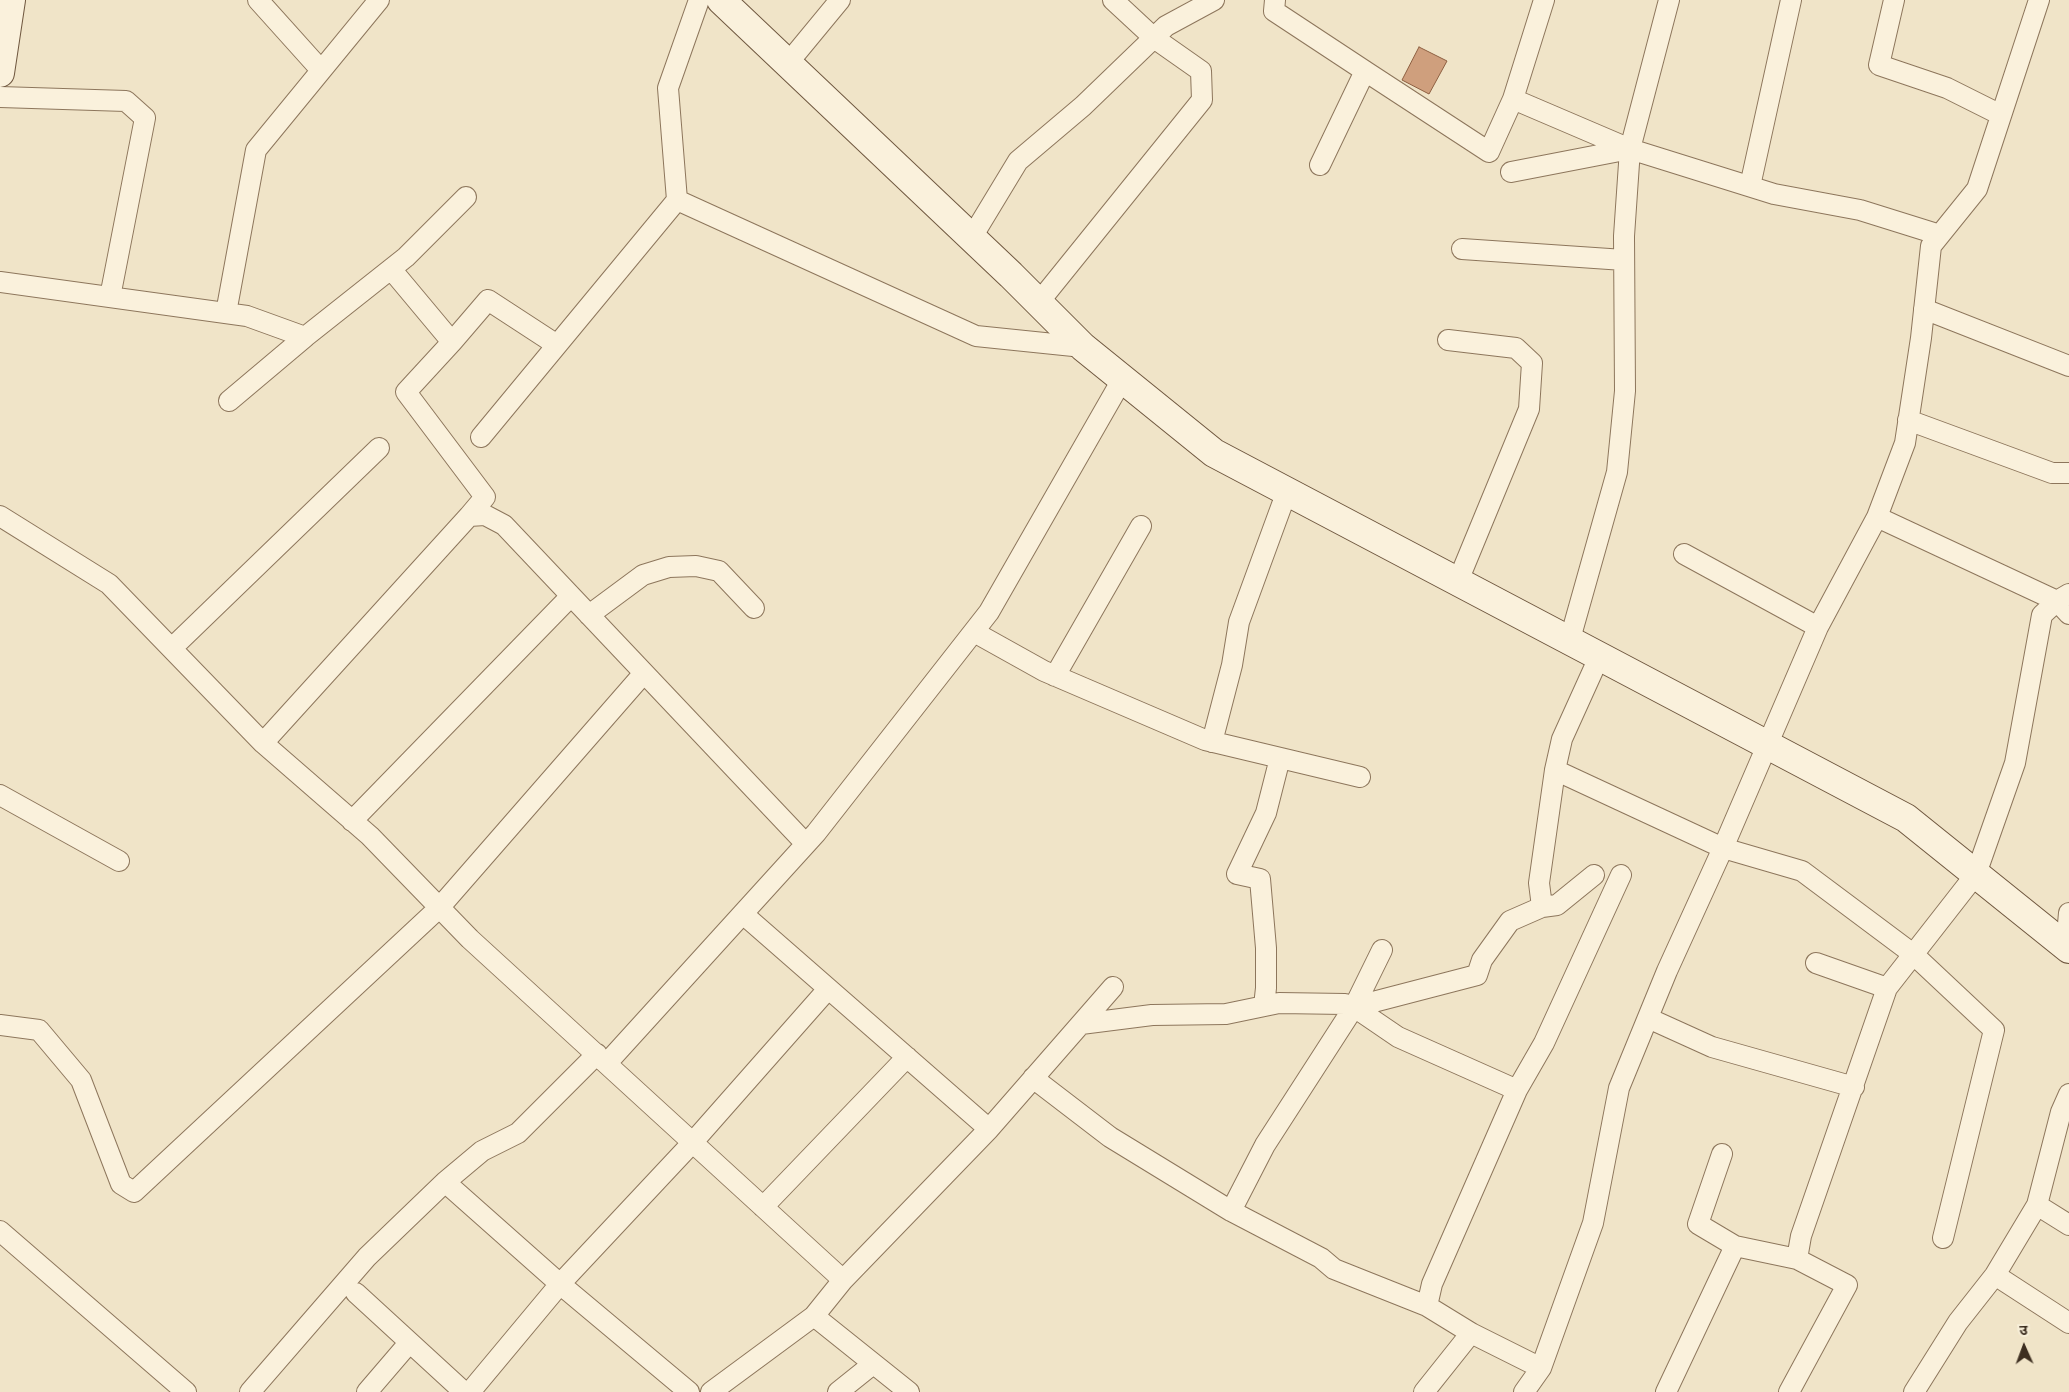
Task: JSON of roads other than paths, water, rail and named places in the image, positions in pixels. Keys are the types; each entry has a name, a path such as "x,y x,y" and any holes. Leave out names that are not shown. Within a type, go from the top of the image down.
{"street":[{"path":"0,73 10,0"},
{"path":"258,0 320,69"},
{"path":"226,313 256,150 378,0"},
{"path":"481,437 677,200 668,88 699,0"},
{"path":"721,0 972,237 1083,347 1214,453 1570,639 1906,818 2068,948"},
{"path":"788,63 840,0"},
{"path":"1038,302 1202,100 1201,71 1154,38 1113,0"},
{"path":"972,237 1018,161 1083,106 1166,26 1214,0"},
{"path":"1275,0 1274,11 1489,152 1513,99 1544,0"},
{"path":"1570,639 1617,472 1625,391 1624,260 1630,149 1669,0"},
{"path":"1750,186 1791,0"},
{"path":"1894,0 1879,65 1947,88 2001,115"},
{"path":"1524,1392 1541,1368 1593,1223 1619,1088 1818,627 1877,516 1905,443 1931,246 1977,189 2039,0"},
{"path":"1320,165 1365,71"},
{"path":"0,97 126,101 145,118 110,297"},
{"path":"1513,99 1630,149 1774,194 1860,210 1940,235"},
{"path":"1511,172 1630,149"},
{"path":"229,401 305,337 406,257 466,197"},
{"path":"677,200 976,336 1083,347"},
{"path":"1462,249 1624,260"},
{"path":"391,269 452,342"},
{"path":"0,282 247,316 305,337"},
{"path":"263,743 485,497 406,392 488,300 557,345"},
{"path":"1924,309 2069,366"},
{"path":"1448,340 1516,348 1532,363 1529,409 1458,581"},
{"path":"250,1392 367,1257 445,1182 482,1152 518,1133 602,1058 742,914 806,844 989,612 1123,378"},
{"path":"1908,420 2052,472 2069,473"},
{"path":"172,648 380,448"},
{"path":"1212,742 1232,665 1239,622 1287,491"},
{"path":"469,516 485,515 504,525 806,844"},
{"path":"0,516 109,584 263,743 352,821 470,939 843,1280"},
{"path":"1877,516 2065,603"},
{"path":"1055,676 1141,526"},
{"path":"1684,554 1818,627"},
{"path":"589,615 643,575 668,567 696,566 719,571 754,608"},
{"path":"352,821 572,596"},
{"path":"1797,1259 1801,1236 1887,988 1976,874 2015,763 2042,615 2065,603"},
{"path":"974,632 1055,676 1212,742 1360,777"},
{"path":"1542,907 1539,883 1555,770 1562,739 1600,655"},
{"path":"0,1025 39,1030 81,1080 121,1184 134,1192 439,908 644,673"},
{"path":"1264,1006 1266,948 1260,879 1237,874 1266,813 1280,758"},
{"path":"1555,770 1723,848 1802,871 1913,954 1994,1030 1943,1238"},
{"path":"0,794 119,861"},
{"path":"1081,1024 1152,1016 1226,1014 1264,1006 1318,1002 1354,1007 1477,975 1482,960 1510,921 1542,907 1557,905 1594,875"},
{"path":"1427,1306 1432,1284 1517,1090 1544,1043 1622,875"},
{"path":"2068,948 2069,913"},
{"path":"742,914 989,1129"},
{"path":"1231,1211 1265,1145 1354,1007 1382,950"},
{"path":"1816,963 1887,988"},
{"path":"711,1392 814,1316 843,1280 989,1129 1113,987"},
{"path":"470,1392 560,1284 693,1142 828,989"},
{"path":"1354,1007 1398,1037 1517,1090"},
{"path":"1648,1018 1712,1048 1854,1087"},
{"path":"763,1207 907,1057"},
{"path":"1033,1078 1110,1137 1231,1211 1321,1258 1334,1269 1427,1306 1472,1333 1541,1368"},
{"path":"1914,1392 1958,1322 1995,1275 2037,1205 2061,1112 2069,1094"},
{"path":"1722,1154 1698,1224 1735,1246 1797,1259 1847,1285 1789,1392"},
{"path":"445,1182 560,1284 688,1392"},
{"path":"2037,1205 2069,1225"},
{"path":"0,1231 186,1392"},
{"path":"1666,1392 1735,1246"},
{"path":"1995,1275 2069,1323"},
{"path":"356,1293 464,1392"},
{"path":"814,1316 909,1392"},
{"path":"1424,1392 1472,1333"},
{"path":"367,1392 409,1343"},
{"path":"838,1392 873,1364"}]}
